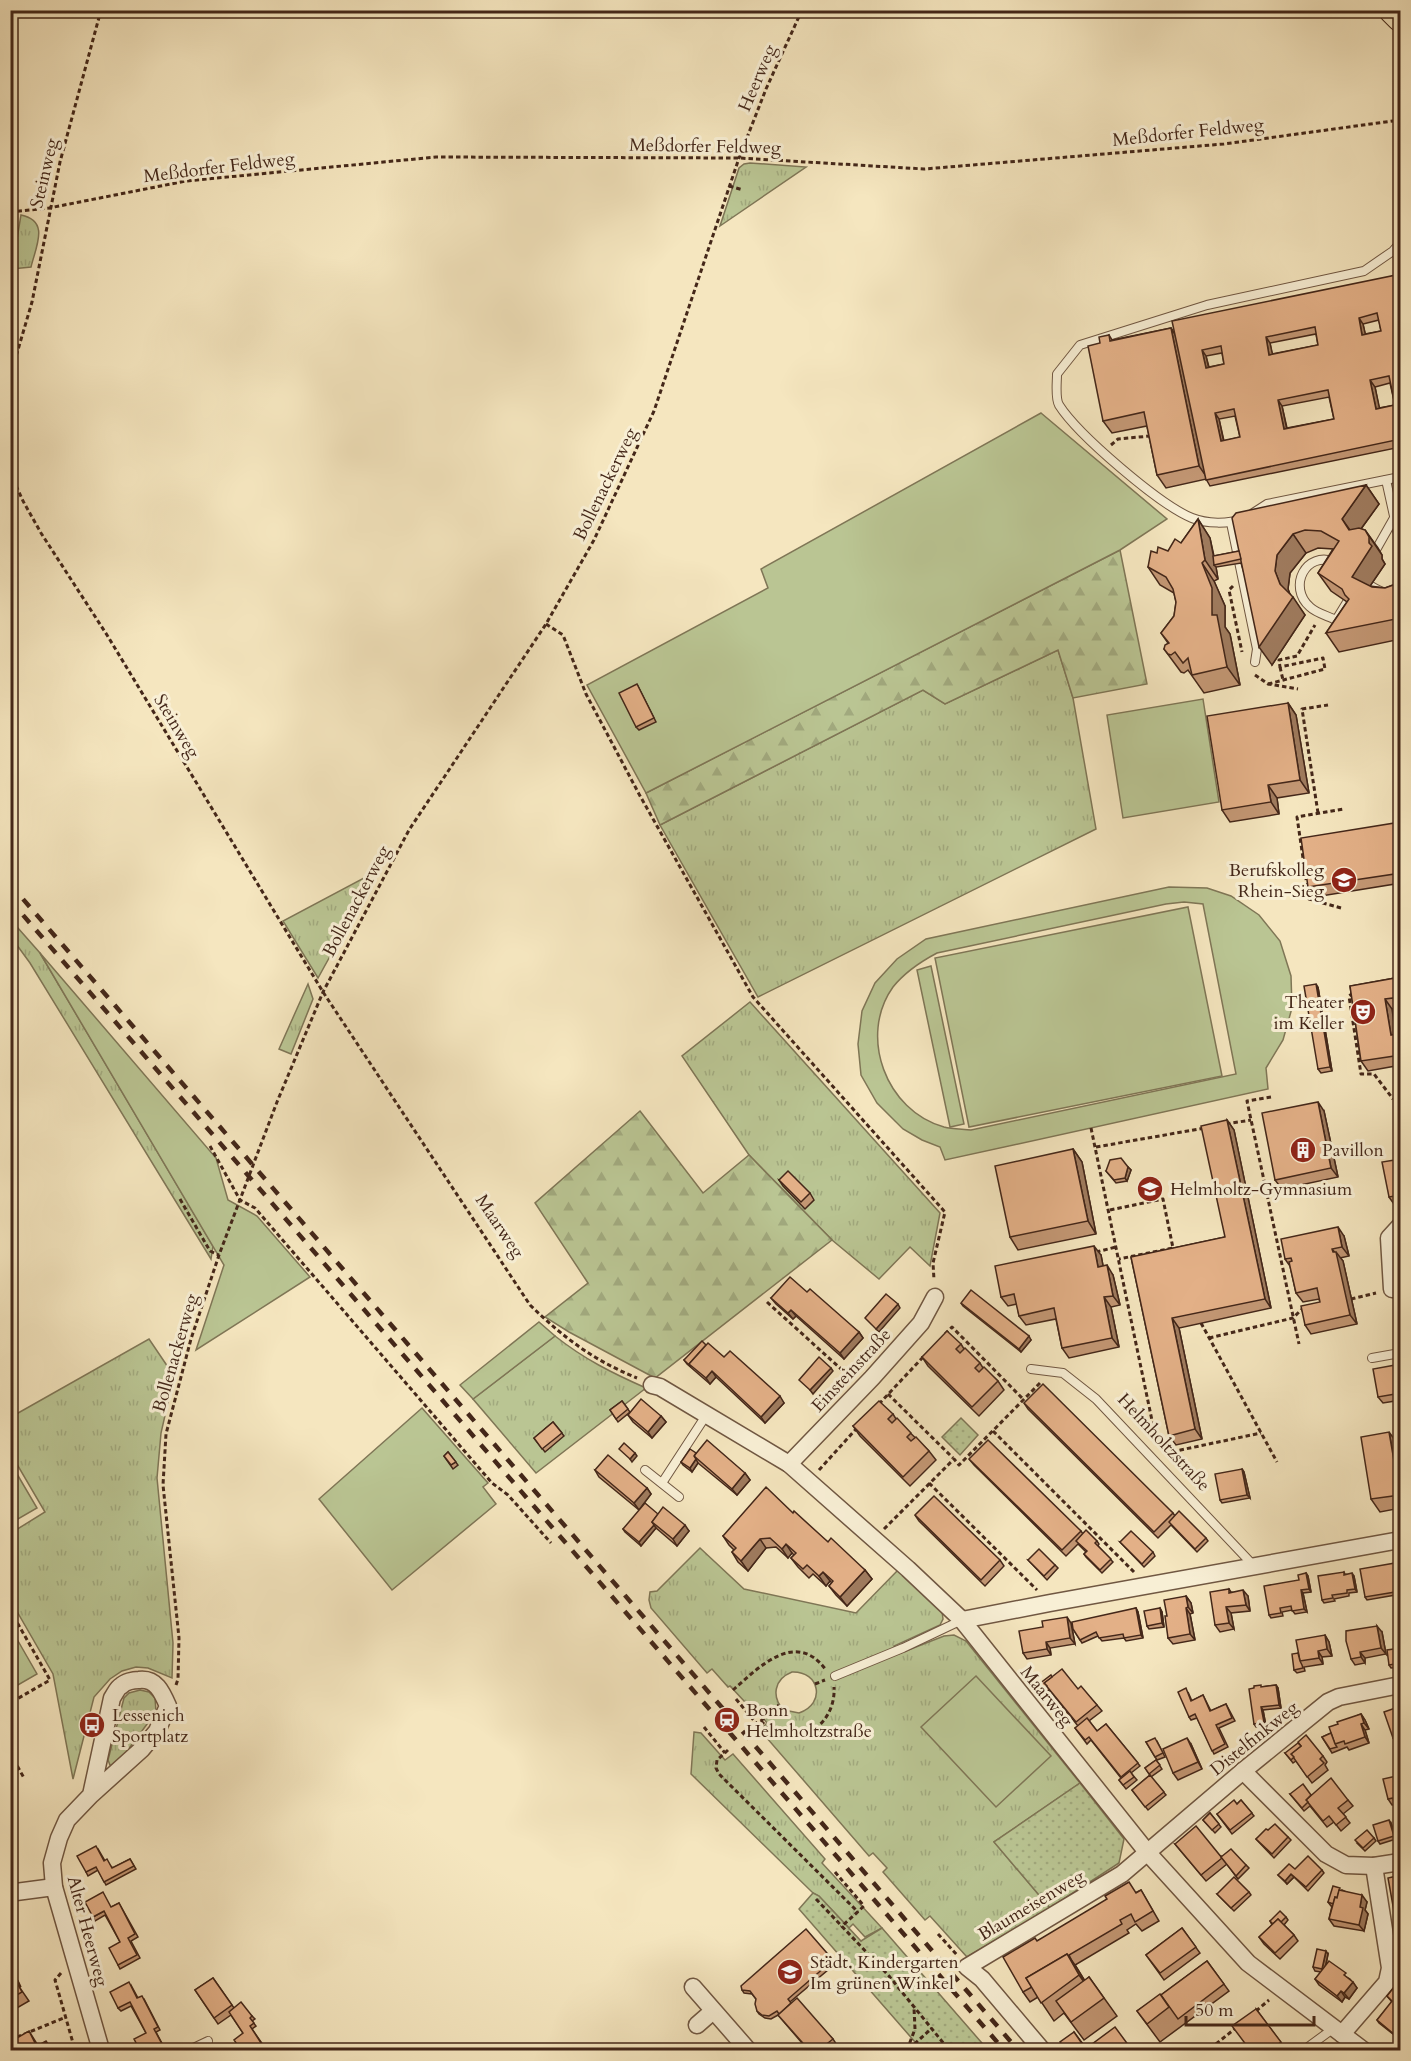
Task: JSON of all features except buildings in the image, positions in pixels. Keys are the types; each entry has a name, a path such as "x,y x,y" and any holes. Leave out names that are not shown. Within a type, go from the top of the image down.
{"main road":[{"path":"1392,10 1401,18"}],"street":[{"path":"1392,1289 1389,1238 1401,1226"},
{"name":"Einsteinstraße","path":"792,1461 921,1323 934,1297"},
{"name":"Maarweg","path":"652,1385 660,1387 792,1461 962,1620 1147,1852 1248,1963 1363,2050"},
{"path":"962,1620 1401,1540"},
{"path":"91,1795 112,1698 121,1685 133,1680 146,1679 157,1685 168,1706"},
{"name":"Distelfinkweg","path":"1147,1852 1328,1702 1339,1697 1401,1685"},
{"name":"Alter Heerweg","path":"101,2050 54,1887 52,1863 67,1820 142,1749 157,1731 168,1706"},
{"path":"1243,1771 1326,1854 1346,1865 1374,1866 1401,1862"},
{"name":"Blaumeisenweg","path":"967,1967 1122,1874 1147,1852"},
{"path":"1338,2031 1386,1982 1390,1968 1374,1866"},
{"path":"10,1895 16,1892 54,1887"},
{"path":"967,1967 982,1979 1042,2050"},
{"path":"693,1987 748,2050"},
{"path":"697,2025 713,2011"}],"lane":[{"path":"1401,243 1364,271 1207,305 1080,345 1057,374 1058,404 1086,436 1167,505 1194,519 1231,523 1246,518 1267,504 1401,477"},
{"path":"1386,480 1401,543"},
{"path":"1377,548 1394,518"},
{"path":"1231,523 1257,649 1254,662"},
{"path":"1346,569 1330,560 1322,559 1310,564 1300,577 1299,585 1301,596 1310,608 1336,620 1347,602"},
{"path":"1371,586 1393,595 1401,592"},
{"path":"1372,1358 1401,1353"},
{"name":"Helmholtzstraße","path":"1031,1369 1063,1373 1096,1399 1255,1566"},
{"path":"662,1483 706,1414"},
{"path":"645,1470 679,1497"},
{"path":"833,1679 962,1620"},
{"path":"1304,2050 1338,2031"},
{"path":"189,2050 208,2040"}],"path":[{"name":"Steinweg","path":"10,377 32,302 49,208 101,10"},
{"name":"Heerweg","path":"739,158 766,89 802,10"},
{"name":"Meßdorfer Feldweg","path":"10,212 49,208 186,181 436,157 739,158 924,169 1224,144 1401,120"},
{"path":"1395,121 1401,131"},
{"name":"Bollenackerweg","path":"168,1706 178,1679 179,1638 163,1485 166,1434 191,1339 219,1255 277,1102 323,993 409,830 546,624 594,540 654,411 739,158"},
{"path":"729,186 742,190"},
{"path":"1118,439 1155,435"},
{"name":"Steinweg","path":"10,472 41,533 113,645 323,993"},
{"path":"1283,680 1279,660 1298,656 1322,613"},
{"path":"546,624 563,635 591,704 753,997 945,1212 933,1263 934,1297"},
{"path":"1268,684 1325,669 1323,658 1280,667"},
{"path":"1318,813 1302,709 1328,705"},
{"path":"1341,908 1309,899 1297,817 1344,809"},
{"path":"1356,991 1349,996 1361,1074 1374,1074 1393,1099"},
{"name":"Maarweg","path":"323,993 530,1305 559,1333 591,1356 652,1385"},
{"path":"1271,1096 1247,1101 1299,1344"},
{"path":"1218,1126 1251,1120"},
{"path":"1091,1128 1154,1430 1171,1452 1261,1433"},
{"path":"1096,1148 1207,1128"},
{"path":"210,1146 240,1200 255,1208 492,1483 508,1494 551,1543"},
{"path":"1109,1210 1163,1198 1173,1248 1119,1259"},
{"path":"180,1199 210,1251 219,1255"},
{"path":"1095,1252 1117,1247"},
{"path":"1351,1299 1368,1295"},
{"path":"767,1302 852,1380"},
{"path":"1209,1338 1293,1318 1301,1310 1309,1308"},
{"path":"1201,1323 1277,1462"},
{"path":"944,1335 952,1327 1024,1400"},
{"path":"872,1412 928,1352"},
{"path":"888,1394 959,1465 1052,1371"},
{"path":"792,1461 815,1474 864,1421"},
{"path":"993,1431 1148,1585"},
{"path":"874,1539 954,1459"},
{"path":"929,1484 1050,1603"},
{"path":"10,1610 50,1680 10,1703"},
{"path":"733,1689 765,1662 777,1655 792,1652 814,1658 823,1665 833,1679 833,1704 826,1719 815,1730 802,1735 790,1736 774,1732 758,1724 735,1699"},
{"path":"758,1724 779,1705"},
{"path":"704,1727 726,1751 717,1760 718,1774 858,1912"},
{"path":"10,1753 24,1778"},
{"path":"836,1872 864,1906 842,1927"},
{"path":"816,1899 889,1976 949,2050"},
{"path":"938,1934 967,1967"},
{"path":"75,1959 55,1980 75,2050"},
{"path":"1250,2016 1282,1989"},
{"path":"907,2050 915,2029 914,2006"},
{"path":"10,2040 66,2017"},
{"path":"1208,2050 1242,2023"},
{"path":"907,2050 932,2028"}],"green space":[{"path":"750,163 806,167 720,226 739,168"},
{"path":"21,215 36,223 38,243 31,267 12,269"},
{"path":"1041,413 1167,519 1120,550 646,793 587,685 768,588 761,569"},
{"path":"1120,550 1147,684 1073,698 1058,650 945,704 923,690 660,825 646,793"},
{"path":"1058,650 1073,698 1096,829 758,997 660,825 923,690 945,704"},
{"path":"1203,699 1219,802 1123,818 1107,715"},
{"path":"377,871 318,978 283,921"},
{"path":"1169,887 1207,888 1231,896 1259,915 1280,941 1291,976 1292,1008 1283,1040 1266,1068 1268,1089 945,1160 940,1147 903,1129 877,1103 861,1075 858,1044 862,1011 875,983 897,959 926,939","holes":["1184,902 1203,904 1236,1074 971,1130 944,1127 924,1118 907,1105 893,1089 878,1049 878,1027 883,1006 893,987 925,960 937,953 1166,904"]},
{"path":"1188,907 1222,1076 969,1127 935,958"},
{"path":"10,919 40,953 213,1246 211,1259 30,963 11,937"},
{"path":"40,953 216,1158 228,1200 257,1216 310,1277 196,1350 224,1265"},
{"path":"931,966 964,1124 950,1127 917,970"},
{"path":"308,984 313,999 291,1054 279,1049"},
{"path":"750,1002 940,1213 930,1266 910,1247 879,1279 832,1240 749,1155 682,1056"},
{"path":"640,1111 703,1193 749,1155 832,1240 655,1378 545,1317 588,1283 535,1203"},
{"path":"539,1322 555,1336 473,1399 460,1385"},
{"path":"555,1336 599,1365 646,1388 536,1473 473,1399"},
{"path":"149,1339 174,1376 161,1433 157,1478 173,1643 172,1678 148,1668 136,1667 122,1671 110,1679 94,1697 73,1779 53,1674 11,1601 11,1533 45,1512 11,1454 11,1417"},
{"path":"422,1408 488,1483 483,1487 496,1504 392,1590 319,1499"},
{"path":"961,1418 978,1435 960,1455 942,1437"},
{"path":"10,1462 37,1508 11,1523 10,1523"},
{"path":"700,1548 744,1589 856,1613 898,1570 942,1611 943,1619 940,1625 894,1646 898,1654 944,1636 954,1635 966,1641 1080,1783 994,1842 1050,1908 967,1957 930,1916 925,1920 883,1872 887,1868 873,1853 869,1856 760,1730 767,1723 760,1714 758,1716 712,1669 707,1673 651,1608 650,1592 657,1591","holes":["792,1672 801,1673 814,1682 816,1696 813,1703 808,1709 799,1713 784,1710 777,1700 778,1684 781,1679"]},
{"path":"10,1627 37,1674 11,1689 10,1689"},
{"path":"976,1676 1051,1756 996,1807 921,1727"},
{"path":"140,1690 149,1692 155,1698 156,1712 116,1766 110,1765 108,1760 124,1698 129,1693"},
{"path":"694,1732 701,1733 725,1760 733,1754 825,1859 822,1863 882,1928 865,1937 853,1924 849,1928 819,1896 813,1893 691,1774"},
{"path":"1080,1783 1124,1839 1119,1863 1050,1908 994,1842"},
{"path":"813,1893 819,1896 861,1941 882,1928 988,2050 922,2050 799,1909"}],"railway":[{"path":"10,884 1018,2050"},
{"path":"10,900 1004,2050"}],"place":[{"name":"Berufskolleg Rhein-Sieg","path":"1344,880"},
{"name":"Theater im Keller","path":"1363,1012"},
{"name":"Pavillon","path":"1303,1150"},
{"name":"Helmholtz-Gymnasium","path":"1150,1189"},
{"name":"Bonn Helmholtzstraße","path":"727,1720"},
{"name":"Lessenich Sportplatz","path":"92,1725"},
{"name":"Städt. Kindergarten Im grünen Winkel","path":"790,1972"}]}
